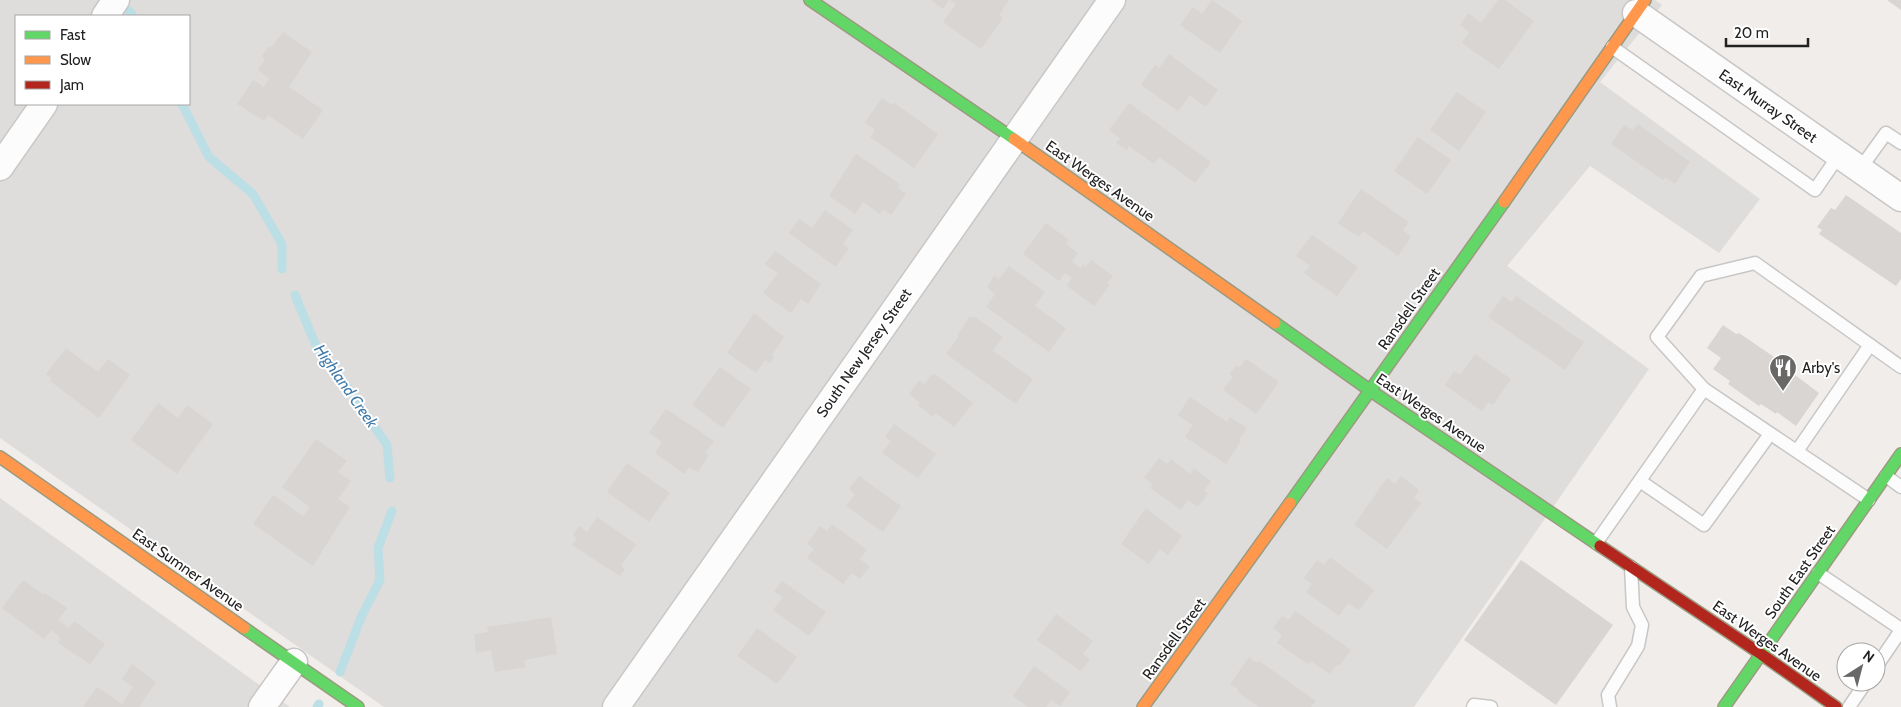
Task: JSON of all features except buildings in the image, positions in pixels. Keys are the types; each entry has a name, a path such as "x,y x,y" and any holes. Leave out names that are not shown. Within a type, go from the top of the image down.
{"street":[{"path":"106,15 116,0"},
{"name":"East Werges Avenue","path":"810,0 1014,139 1371,391 1761,654 1836,707"},
{"name":"South New Jersey Street","path":"616,707 1112,0"},
{"name":"Ransdell Street","path":"1143,707 1371,391 1640,7"},
{"name":"East Murray Street","path":"1640,7 1901,198"},
{"path":"0,167 43,105"},
{"name":"South East Street","path":"1724,707 1901,454"},
{"name":"East Sumner Avenue","path":"0,457 358,707"},
{"path":"262,707 294,662"}],"lane":[{"path":"1612,47 1814,190 1886,133 1901,143"},
{"path":"1869,500 1704,389 1657,338 1701,276 1755,263 1901,367"},
{"path":"1797,451 1870,345"},
{"path":"1596,543 1704,389"},
{"path":"1640,481 1704,525 1770,434"},
{"path":"1886,476 1901,487"},
{"path":"1610,707 1608,695 1638,646 1642,625 1632,607 1631,567"},
{"path":"1818,572 1901,630 1886,652"},
{"path":"1850,707 1860,692"},
{"path":"1473,707 1474,705 1491,707"}],"shaded area":[{"path":"0,0 1655,0 1662,5 1600,82 1760,199 1719,253 1590,166 1507,266 1649,369 1414,707 384,707 0,438"},
{"path":"0,498 290,707 0,707"}],"waterway":[{"name":"Highland Creek","path":"129,11 132,15"},
{"name":"Highland Creek","path":"183,105 209,157 253,194 282,244 282,269"},
{"name":"Highland Creek","path":"295,295 317,348 348,388 387,445 390,478"},
{"name":"Highland Creek","path":"340,672 362,615 380,580 378,548 392,511"}],"traffic: fast":[{"path":"810,0 1014,139"},
{"path":"1290,503 1504,202"},
{"path":"1275,323 1371,391 1600,546"},
{"path":"1724,707 1901,454"},
{"path":"244,628 358,707"}],"traffic: slow":[{"path":"1504,202 1645,0"},
{"path":"1014,139 1275,323"},
{"path":"0,457 244,628"},
{"path":"1143,707 1290,503"}],"traffic: jam":[{"path":"1600,546 1761,654 1836,707"}],"place":[{"name":"Arby's","path":"1783,392"}]}
